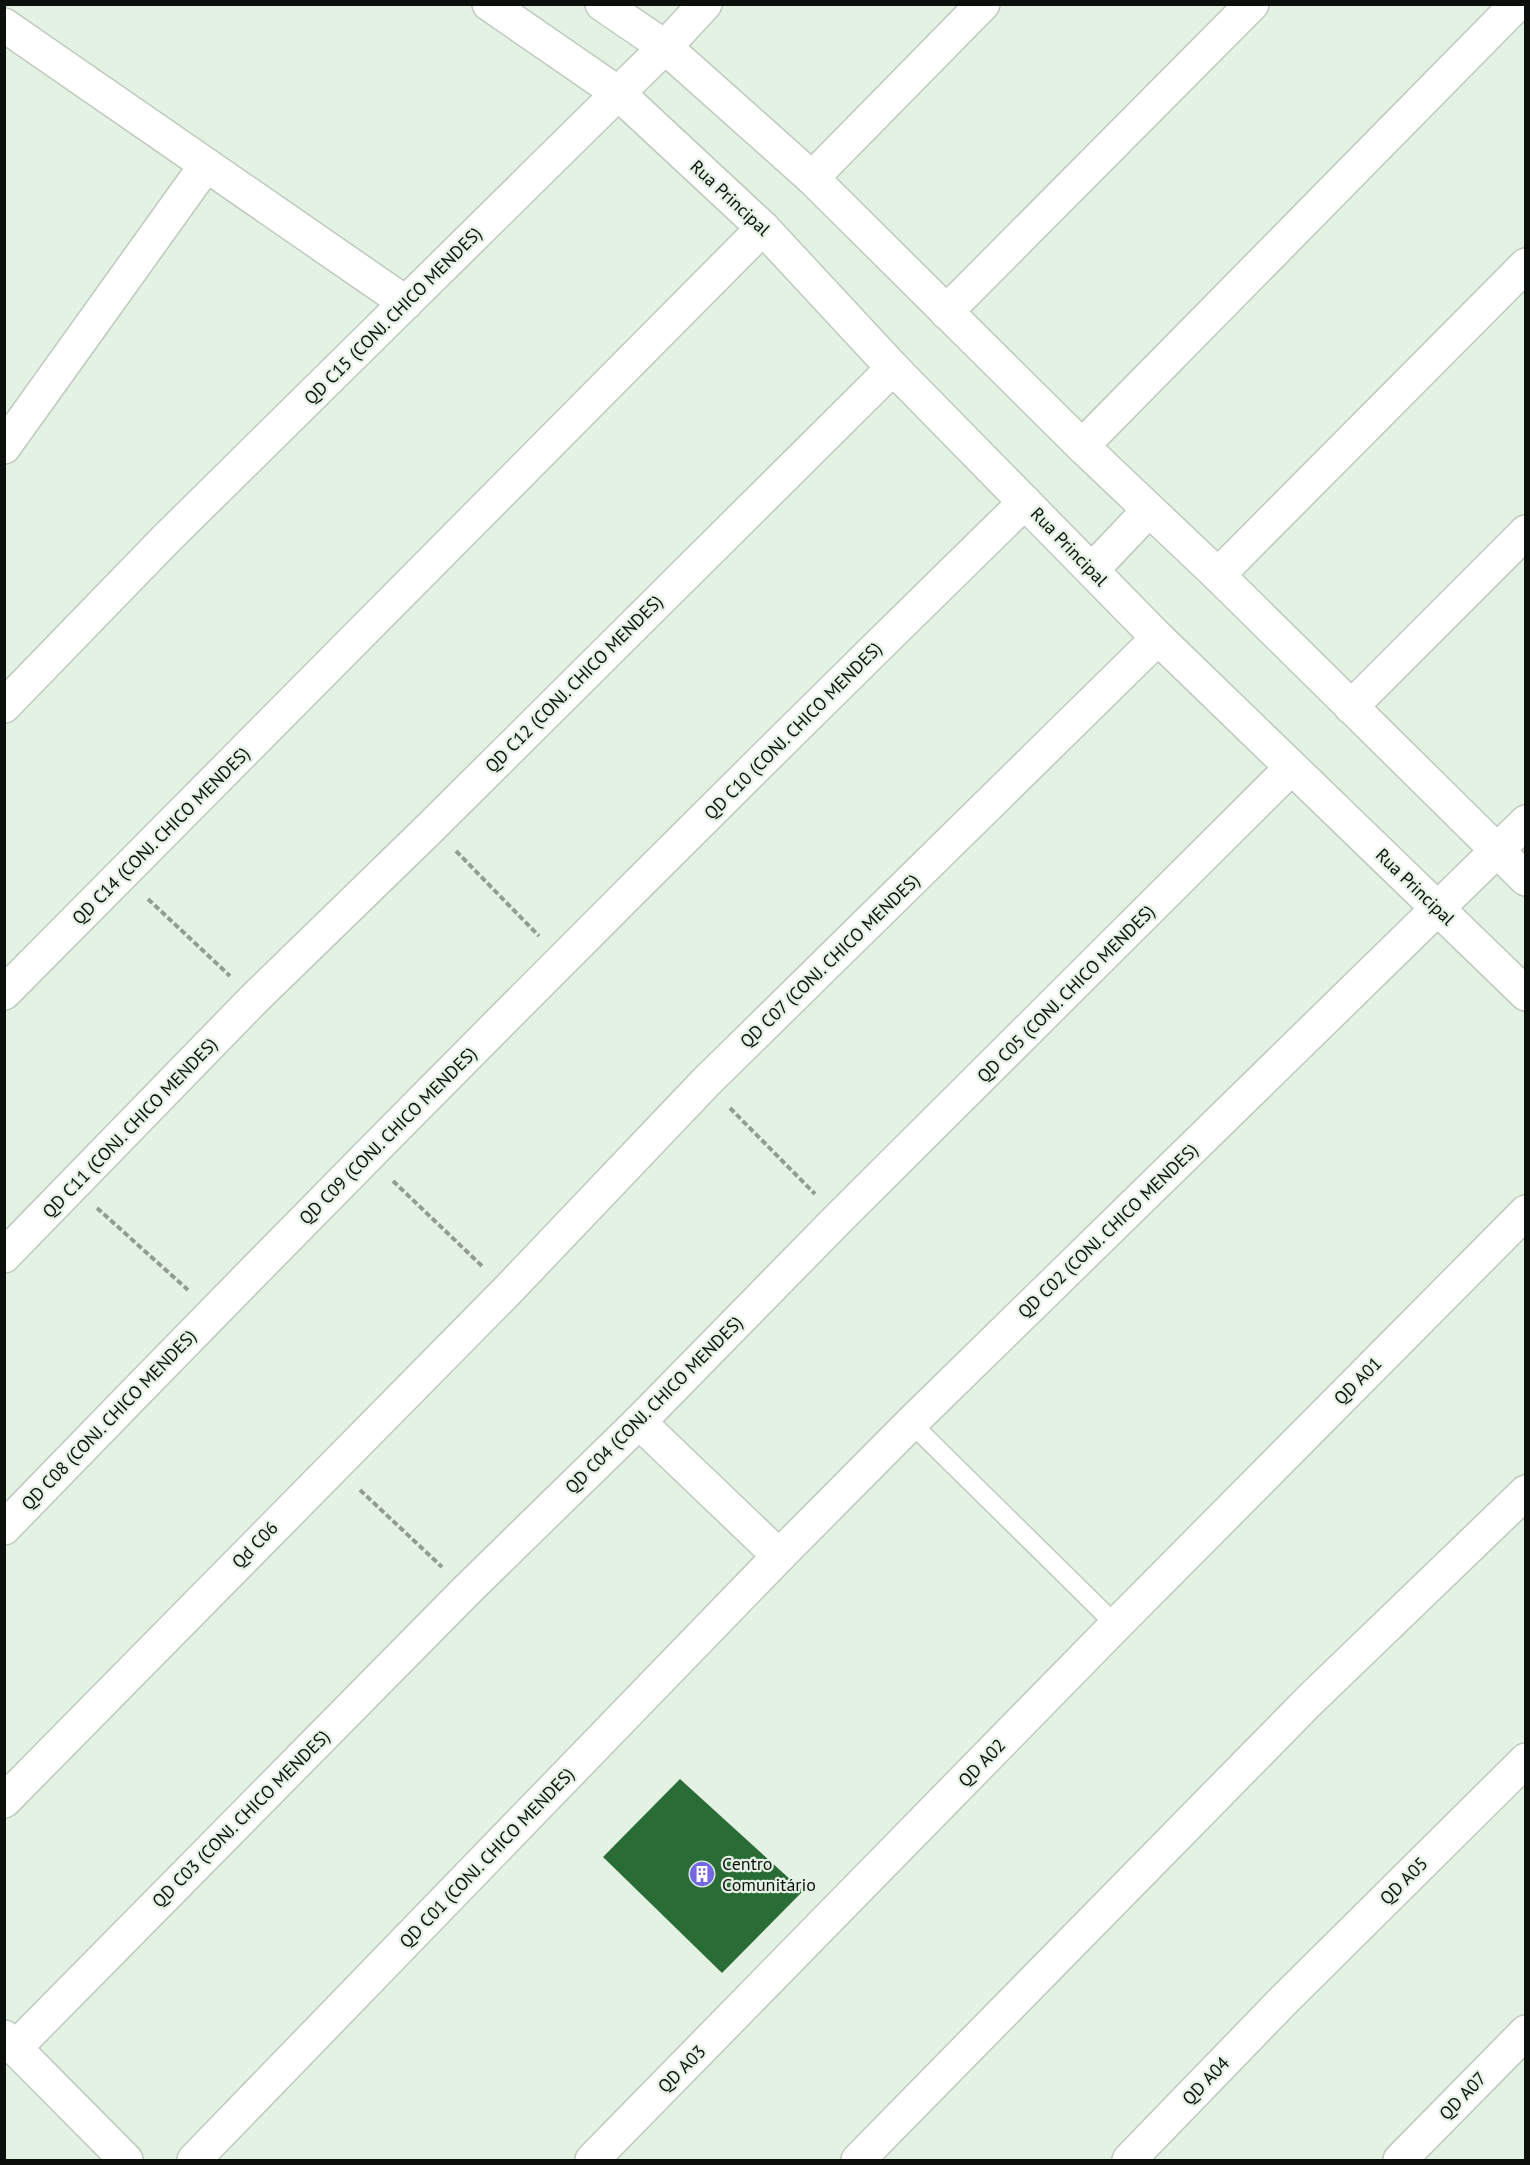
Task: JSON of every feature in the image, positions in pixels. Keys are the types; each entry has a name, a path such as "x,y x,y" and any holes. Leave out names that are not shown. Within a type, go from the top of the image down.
{"street":[{"name":"Rua Principal","path":"489,4 618,93 763,228 893,368 1158,638 1526,994"},
{"path":"602,4 665,47 812,178 1082,446 1218,576 1526,879"},
{"name":"QD C15 (CONJ. CHICO MENDES)","path":"4,706 167,538 665,47 705,4"},
{"path":"812,178 983,4"},
{"path":"946,312 1252,4"},
{"path":"1082,446 1516,4"},
{"path":"4,25 405,303"},
{"path":"4,447 206,165"},
{"name":"QD C14 (CONJ. CHICO MENDES)","path":"4,993 763,228"},
{"path":"1218,576 1526,265"},
{"name":"QD C12 (CONJ. CHICO MENDES)","path":"254,999 431,827 893,368"},
{"name":"QD C10 (CONJ. CHICO MENDES)","path":"562,960 1025,502"},
{"path":"1092,570 1149,510"},
{"path":"1351,707 1526,532"},
{"name":"QD C07 (CONJ. CHICO MENDES)","path":"508,1290 705,1083 1158,638"},
{"name":"QD C05 (CONJ. CHICO MENDES)","path":"839,1218 1291,768"},
{"name":"QD C02 (CONJ. CHICO MENDES)","path":"779,1556 911,1423 1526,822"},
{"name":"QD C09 (CONJ. CHICO MENDES)","path":"213,1312 562,960"},
{"name":"QD C11 (CONJ. CHICO MENDES)","path":"4,1256 254,999"},
{"name":"QD A01","path":"1191,1550 1526,1212"},
{"name":"QD C04 (CONJ. CHICO MENDES)","path":"466,1590 639,1422 839,1218"},
{"name":"Qd C06","path":"4,1801 508,1290"},
{"name":"QD C08 (CONJ. CHICO MENDES)","path":"4,1528 213,1312"},
{"path":"639,1422 779,1556"},
{"path":"858,2160 1310,1700 1526,1492"},
{"name":"QD A02","path":"773,1977 1191,1550"},
{"name":"QD C01 (CONJ. CHICO MENDES)","path":"194,2160 779,1556"},
{"name":"QD C03 (CONJ. CHICO MENDES)","path":"10,2043 466,1590"},
{"name":"QD A05","path":"1282,2002 1526,1760"},
{"name":"QD A03","path":"592,2160 773,1977"},
{"name":"QD A04","path":"1129,2160 1282,2002"},
{"name":"QD A07","path":"1400,2160 1526,2032"},
{"path":"10,2043 126,2160"}],"lane":[{"path":"911,1423 1116,1625"}],"path":[{"path":"431,827 562,960"},
{"path":"122,876 254,999"},
{"path":"705,1083 839,1218"},
{"path":"367,1157 508,1290"},
{"path":"73,1186 213,1312"},
{"path":"333,1465 466,1590"}],"building":[{"name":"Centro Comunitário","path":"680,1779 803,1891 722,1973 603,1857"}],"place":[{"name":"Centro Comunitário","path":"702,1874"}]}
